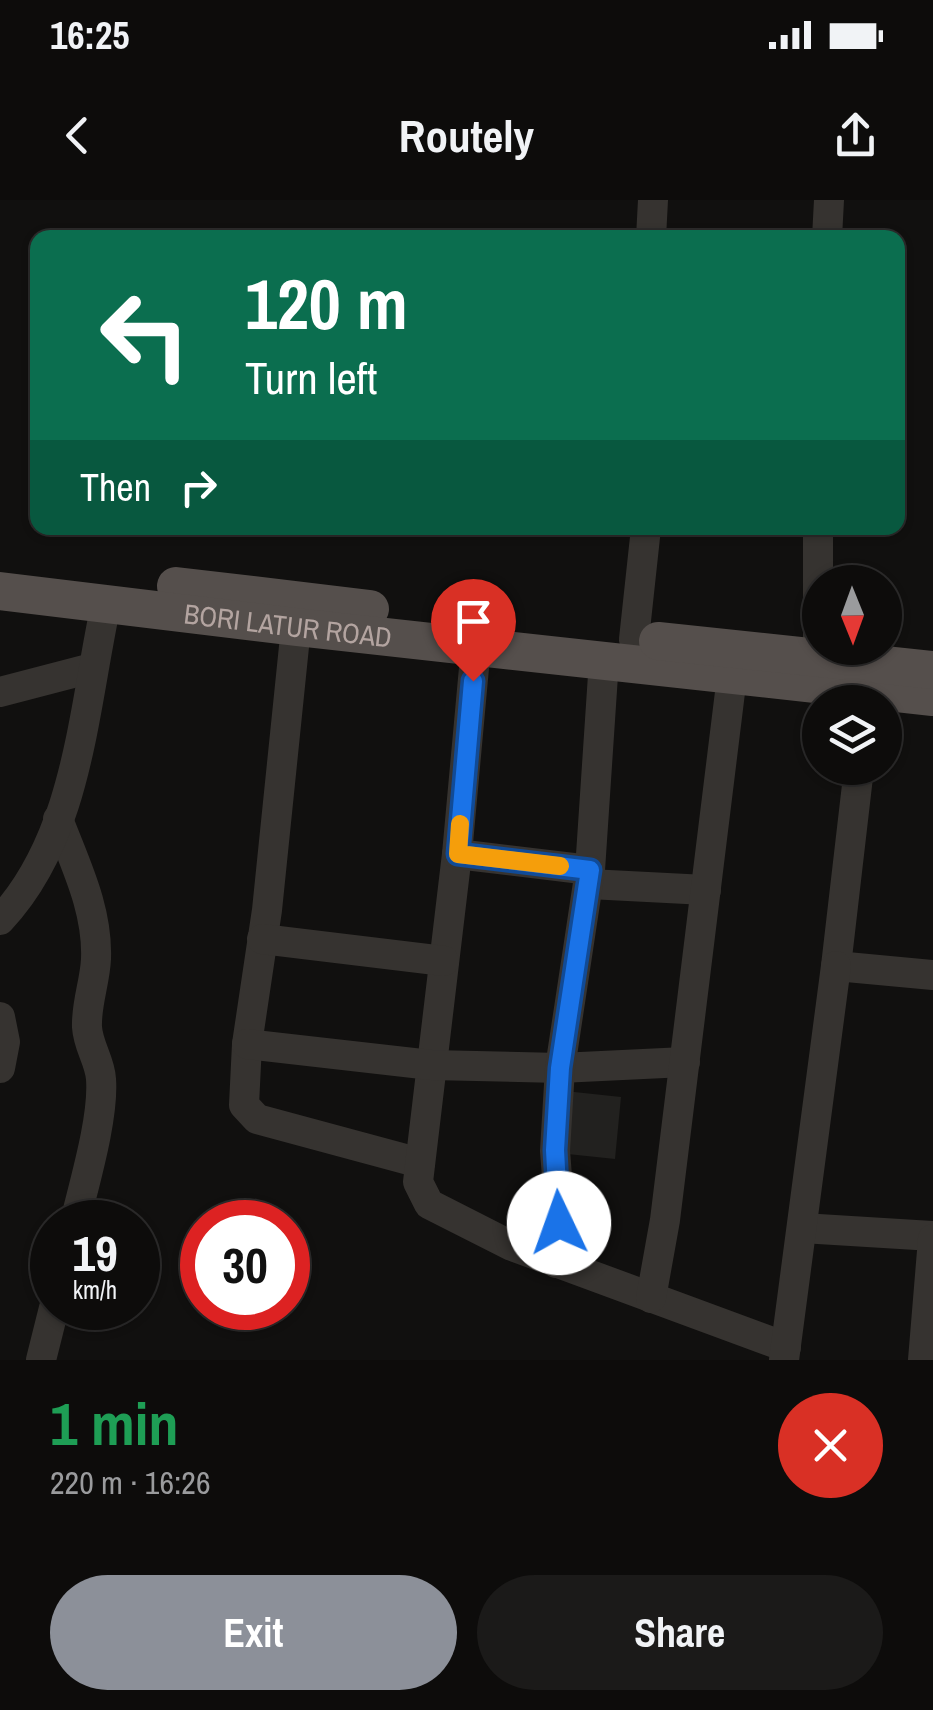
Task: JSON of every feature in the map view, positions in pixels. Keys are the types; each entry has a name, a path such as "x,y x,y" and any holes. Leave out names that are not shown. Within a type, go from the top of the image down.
{"main road":[{"name":"BORI LATUR ROAD","path":"0,565 619,650 732,676 802,686"},
{"name":"BORI LATUR ROAD","path":"0,590 476,646 802,657"},
{"name":"BORI LATUR ROAD","path":"885,665 933,670"},
{"name":"BORI LATUR ROAD","path":"902,697 933,697"}],"street":[{"path":"651,230 653,200"},
{"path":"827,230 828,200"},
{"path":"556,1263 560,1202 555,1150 560,1068 590,877 619,650 644,535"},
{"path":"818,535 818,565"},
{"path":"0,920 17,902 50,849 76,758 106,604"},
{"path":"296,627 247,1044 244,1104 257,1120 420,1163"},
{"path":"476,646 458,854 418,1182 430,1204 512,1246 785,1354 857,785"},
{"path":"0,692 92,668"},
{"path":"651,1298 665,1220 732,676"},
{"path":"58,819 95,927 96,961 86,1021 102,1078 94,1144 80,1200"},
{"path":"458,854 590,877 706,890"},
{"path":"262,940 444,961"},
{"path":"836,966 933,975"},
{"path":"0,1017 6,1042 0,1068"},
{"path":"247,1044 431,1065 560,1068 684,1062"},
{"path":"802,1228 933,1238 922,1360"},
{"path":"41,1360 48,1330"}],"building":[{"path":"565,1091 621,1097 615,1159 558,1153"}],"slow traffic":[{"path":"460,824 458,854 560,866"}],"route":[{"path":"473,681 458,854 590,870 560,1068 555,1150 559,1223"}]}
